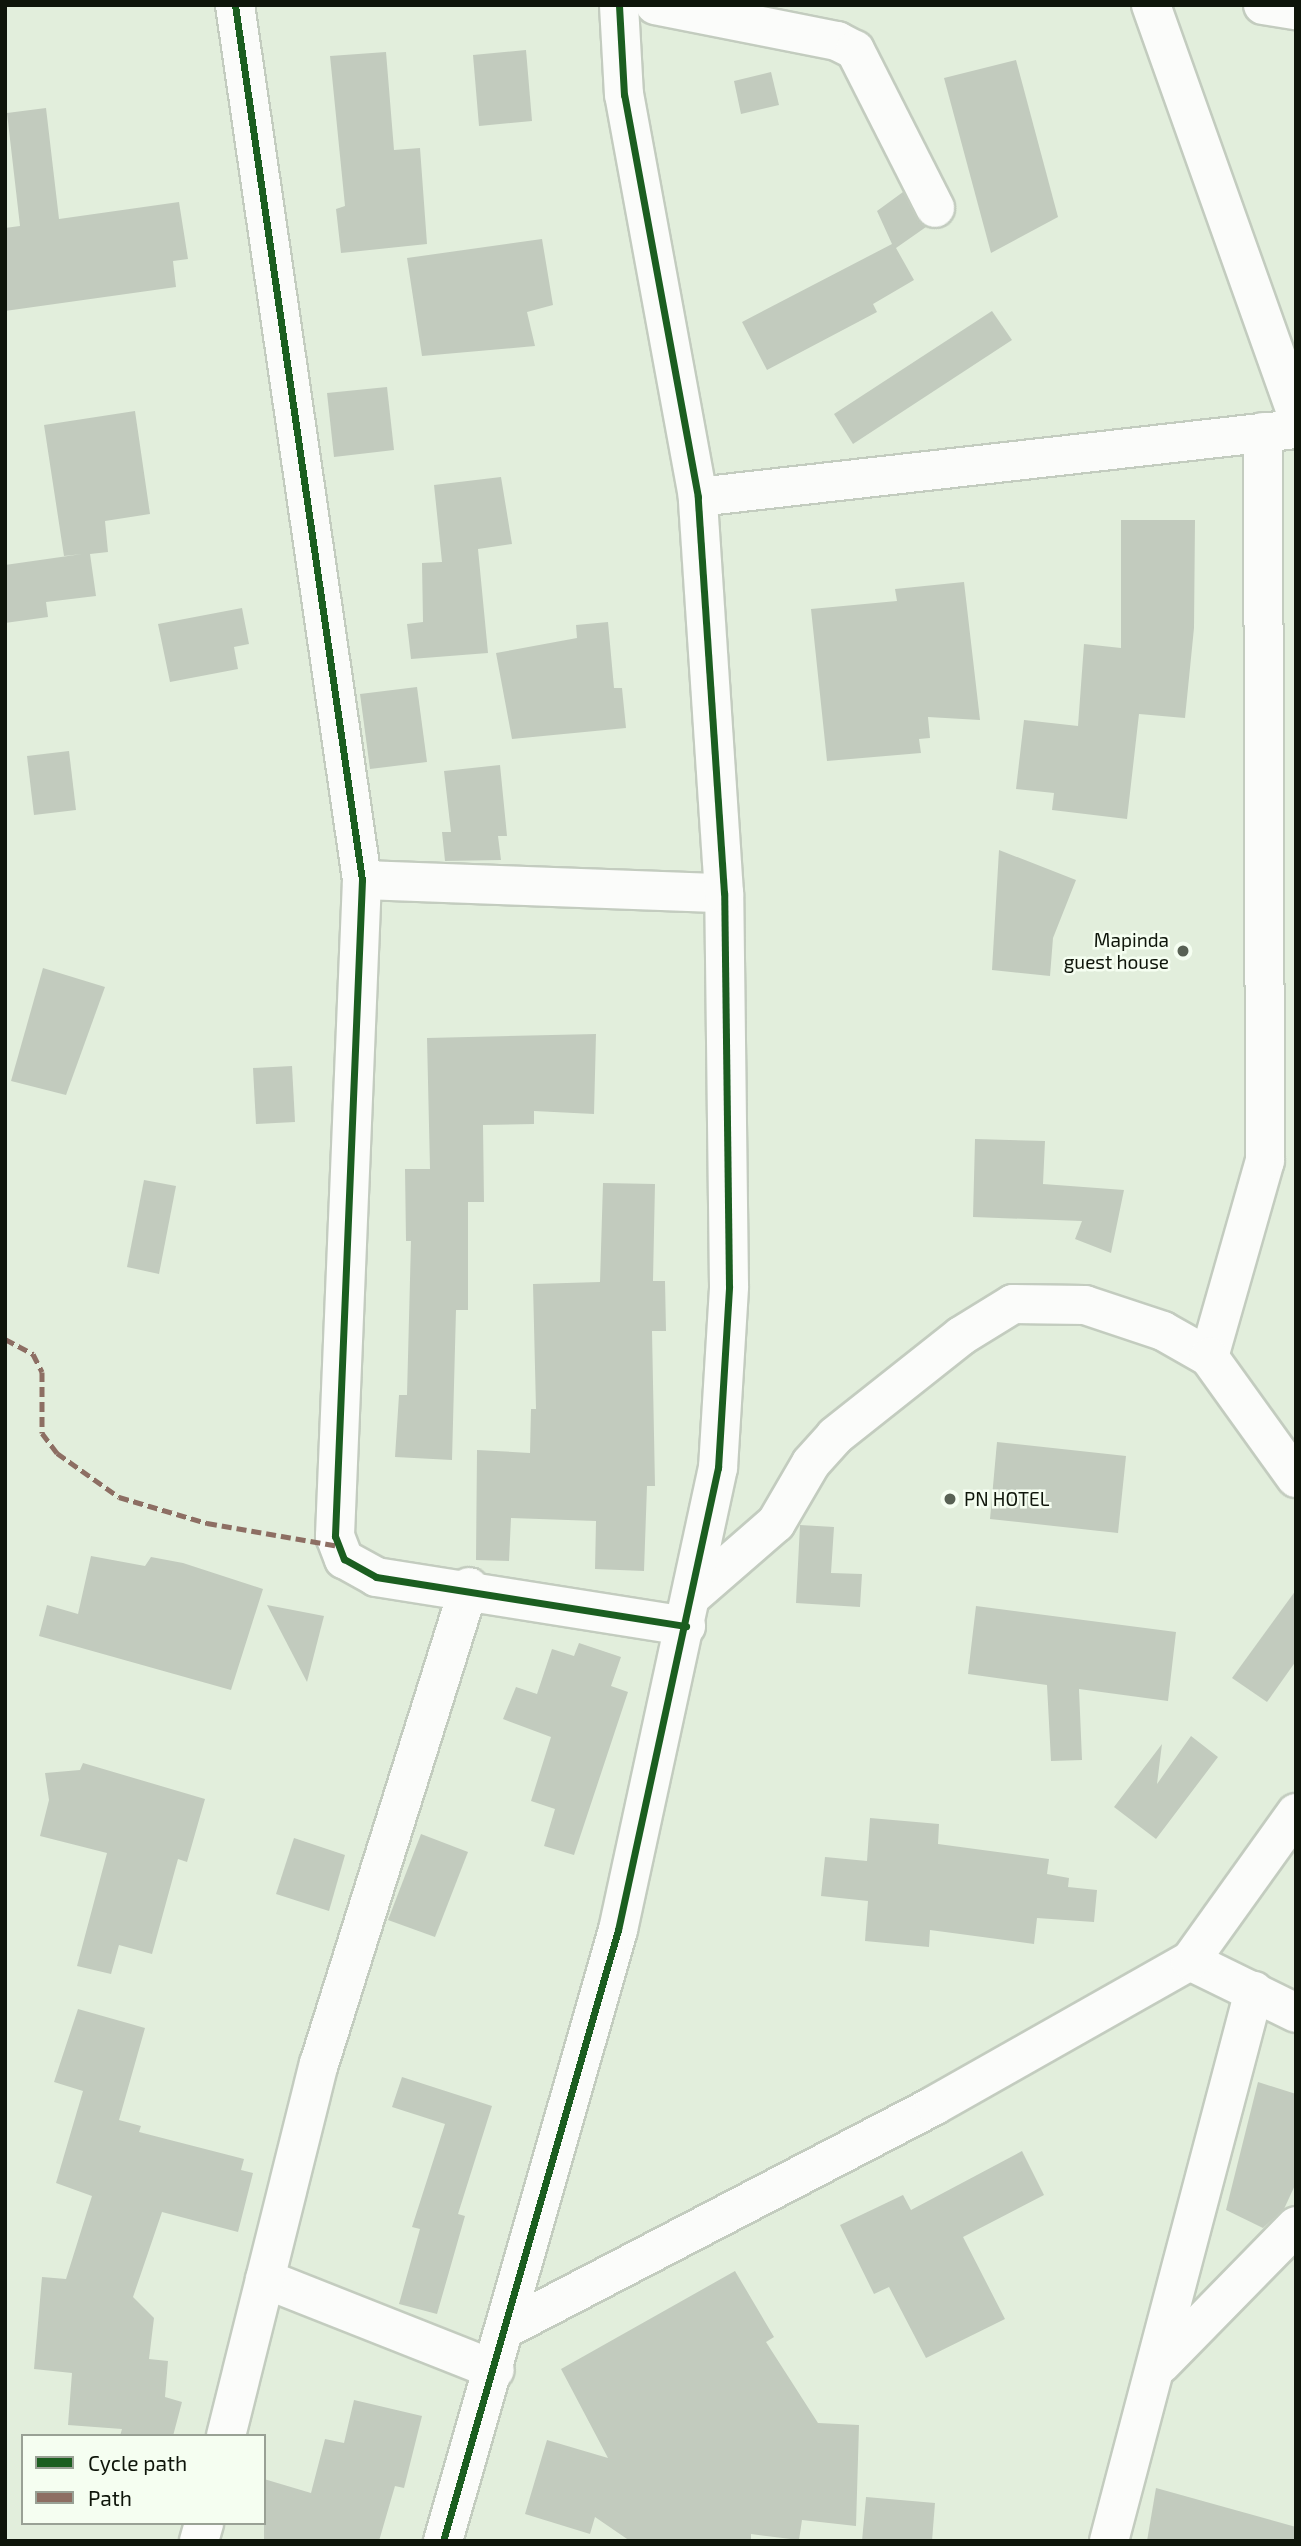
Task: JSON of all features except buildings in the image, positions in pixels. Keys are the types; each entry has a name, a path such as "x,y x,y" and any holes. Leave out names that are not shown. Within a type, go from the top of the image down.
{"street":[{"path":"235,5 362,880 335,1536 344,1559 376,1577 689,1611"},
{"path":"443,2541 509,2327 618,1930 718,1468 729,1286 724,893 698,497 624,94 619,5"},
{"path":"655,5 837,41 855,50 935,208"},
{"path":"1151,5 1296,412"},
{"path":"1263,5 1296,10"},
{"path":"698,497 1279,431 1265,1161 1209,1357"},
{"path":"362,880 724,893"},
{"path":"689,1611 776,1523 811,1463 835,1436 961,1336 1013,1304 1085,1305 1163,1331 1209,1357 1296,1478"},
{"path":"226,2434 319,2064 469,1587"},
{"path":"509,2327 935,2105 1190,1961 1296,1813"},
{"path":"1190,1961 1296,2013"},
{"path":"1109,2541 1159,2365 1254,1991"},
{"path":"1159,2365 1296,2226"},
{"path":"265,2279 495,2370"}],"marked path":[{"path":"5,1339 33,1354 42,1372 42,1433 57,1453 119,1497 207,1523 339,1546"}],"cycle path":[{"path":"235,5 362,880 335,1536 344,1559 376,1577 686,1626"},
{"path":"443,2541 618,1930 718,1468 729,1286 724,893 698,497 624,95 619,5"}],"place":[{"name":"Mapinda guest house","path":"1183,951"},
{"name":"PN HOTEL","path":"950,1499"}]}
